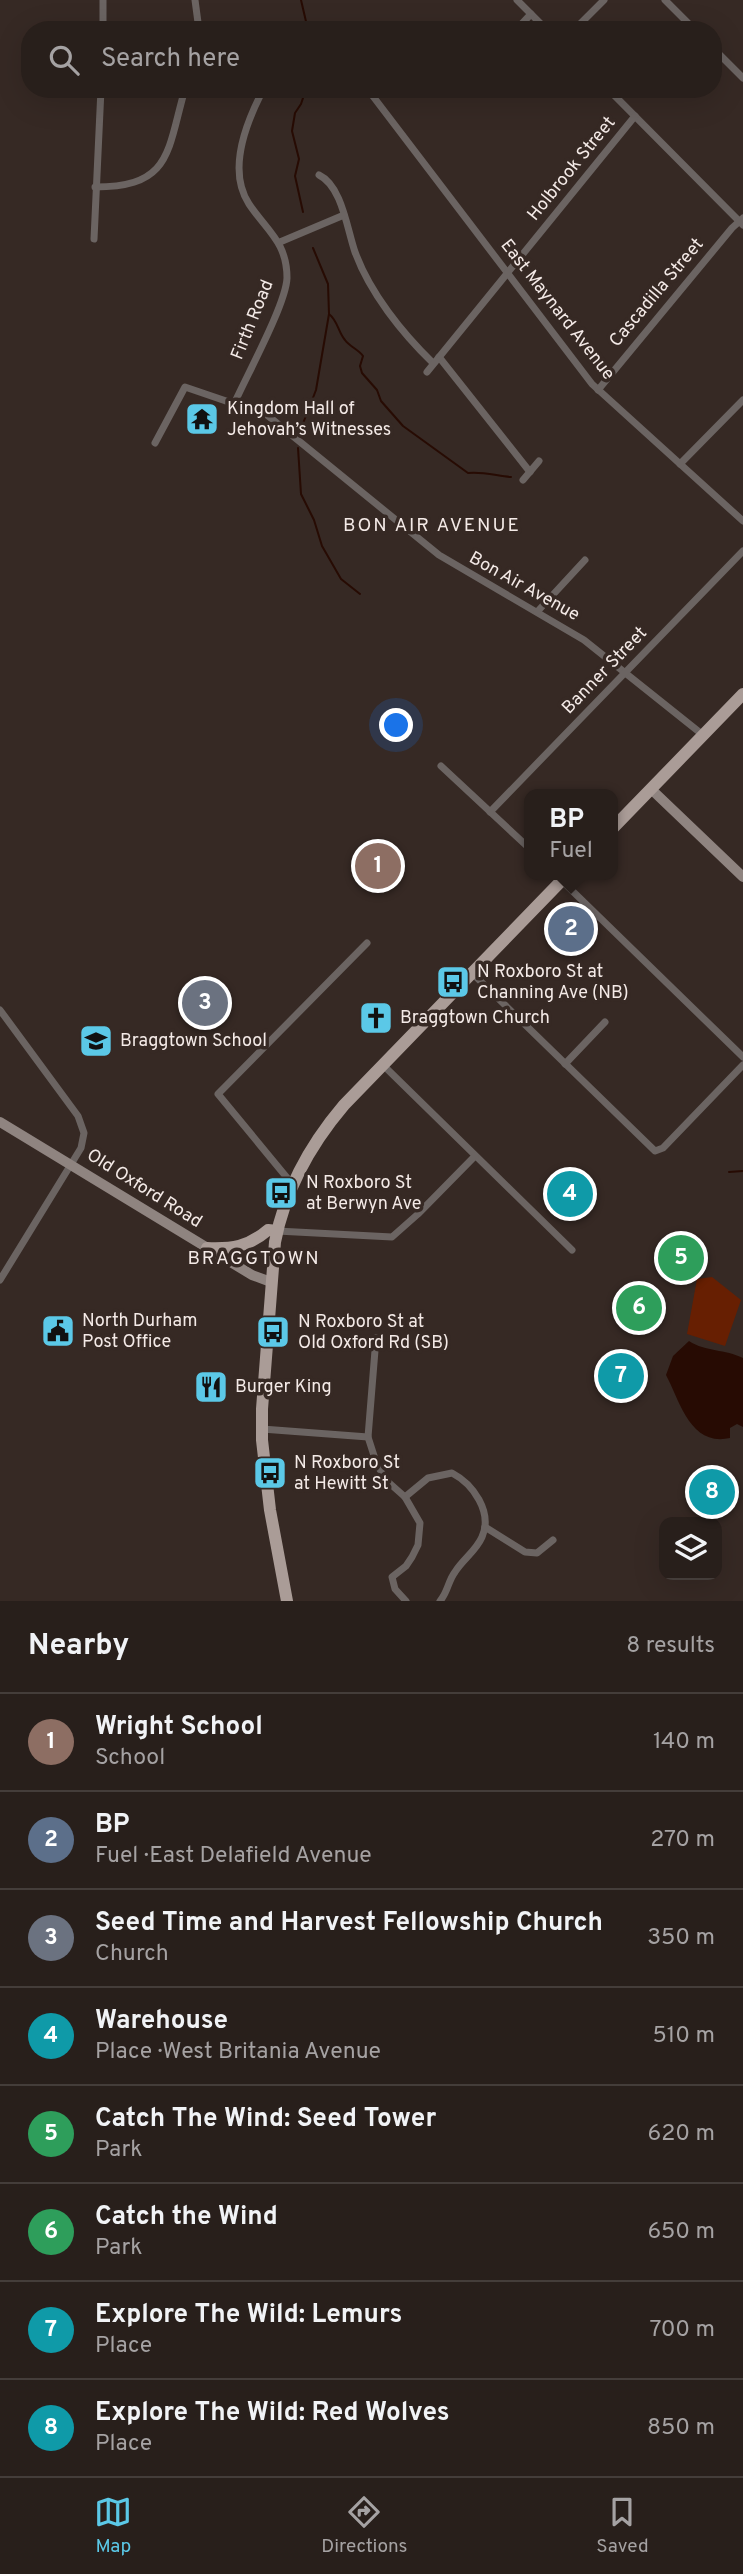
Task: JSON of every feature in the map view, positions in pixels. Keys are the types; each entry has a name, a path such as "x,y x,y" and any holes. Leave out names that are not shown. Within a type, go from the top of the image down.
{"main road":[{"path":"618,823 743,695"},
{"path":"287,1601 267,1490 262,1429 271,1282 278,1231 293,1186 311,1147 323,1129 559,880"},
{"path":"207,1248 240,1247 254,1241 268,1230 278,1231"}],"street":[{"path":"103,0 103,21"},
{"path":"195,0 198,21"},
{"path":"517,0 538,21"},
{"path":"583,21 604,0"},
{"path":"665,0 686,21"},
{"path":"524,21 531,14"},
{"path":"722,57 743,78"},
{"path":"94,239 100,98"},
{"path":"95,187 135,184 158,168 182,98"},
{"path":"259,98 239,158 238,173 247,202 280,242 344,215"},
{"name":"East Maynard Avenue","path":"374,98 566,352 598,390 743,521"},
{"path":"617,98 742,221"},
{"name":"Holbrook Street","path":"427,372 635,116"},
{"path":"319,175 332,184 368,281 530,472"},
{"name":"Cascadilla Street","path":"598,390 742,221"},
{"name":"Firth Road","path":"235,402 286,285 285,256 280,242"},
{"name":"Bon Air Avenue","path":"155,443 185,387 235,402 272,418 439,555 584,640 703,735"},
{"path":"680,464 743,400"},
{"path":"523,480 539,461"},
{"name":"Banner Street","path":"489,812 743,551"},
{"path":"537,612 585,559"},
{"path":"441,766 524,844"},
{"path":"651,789 743,877"},
{"path":"565,880 743,1057"},
{"path":"293,1186 218,1094 367,943"},
{"path":"472,973 655,1151 663,1148 743,1065"},
{"path":"0,1010 81,1122 84,1139 71,1165 0,1280"},
{"path":"565,1063 605,1021"},
{"path":"383,1065 572,1250"},
{"name":"Old Oxford Road","path":"0,1122 256,1278 271,1282"},
{"path":"278,1231 392,1237 474,1156"},
{"path":"376,1338 368,1437 377,1465 387,1481 405,1497 420,1524 418,1545 406,1566 392,1577 395,1589 406,1601"},
{"path":"262,1429 368,1437"},
{"path":"405,1497 428,1478 452,1473 461,1478 479,1500 485,1514 485,1527 476,1547 456,1571 440,1601"},
{"path":"485,1527 525,1552 537,1553 553,1541"}],"shaded area":[{"path":"712,1277 741,1300 725,1346 687,1334 697,1279"},
{"path":"689,1341 743,1358 743,1427 737,1424 730,1428 730,1438 716,1439 705,1436 696,1429 688,1420 666,1375 673,1356"}],"waterway":[{"path":"301,0 306,21"},
{"path":"303,98 295,113 292,131 299,159 295,176 303,212"},
{"path":"302,426 316,390 329,314 328,284 313,248"},
{"path":"329,314 345,340 363,356 360,366 362,373 377,390 381,401 403,426 468,473 511,477"},
{"path":"298,448 301,494 314,520 322,546 341,579 360,594"},
{"path":"729,1172 743,1171"}],"place":[{"name":"Kingdom Hall of Jehovah’s Witnesses","path":"202,419"},
{"name":"Wright School","path":"378,866"},
{"name":"BP","path":"571,929"},
{"name":"N Roxboro St at Channing Ave (NB)","path":"453,982"},
{"name":"Seed Time and Harvest Fellowship Church","path":"205,1003"},
{"name":"Braggtown Church","path":"376,1018"},
{"name":"Braggtown School","path":"96,1041"},
{"name":"N Roxboro St at Berwyn Ave","path":"281,1193"},
{"name":"Warehouse","path":"570,1194"},
{"name":"Catch The Wind: Seed Tower","path":"681,1258"},
{"name":"Catch the Wind","path":"639,1308"},
{"name":"North Durham Post Office","path":"58,1331"},
{"name":"N Roxboro St at Old Oxford Rd (SB)","path":"273,1332"},
{"name":"Explore The Wild: Lemurs","path":"621,1376"},
{"name":"Burger King","path":"211,1387"},
{"name":"N Roxboro St at Hewitt St","path":"270,1473"},
{"name":"Explore The Wild: Red Wolves","path":"712,1492"}],"district":[{"name":"BON AIR AVENUE","path":"432,526"},
{"name":"BRAGGTOWN","path":"254,1259"}]}
